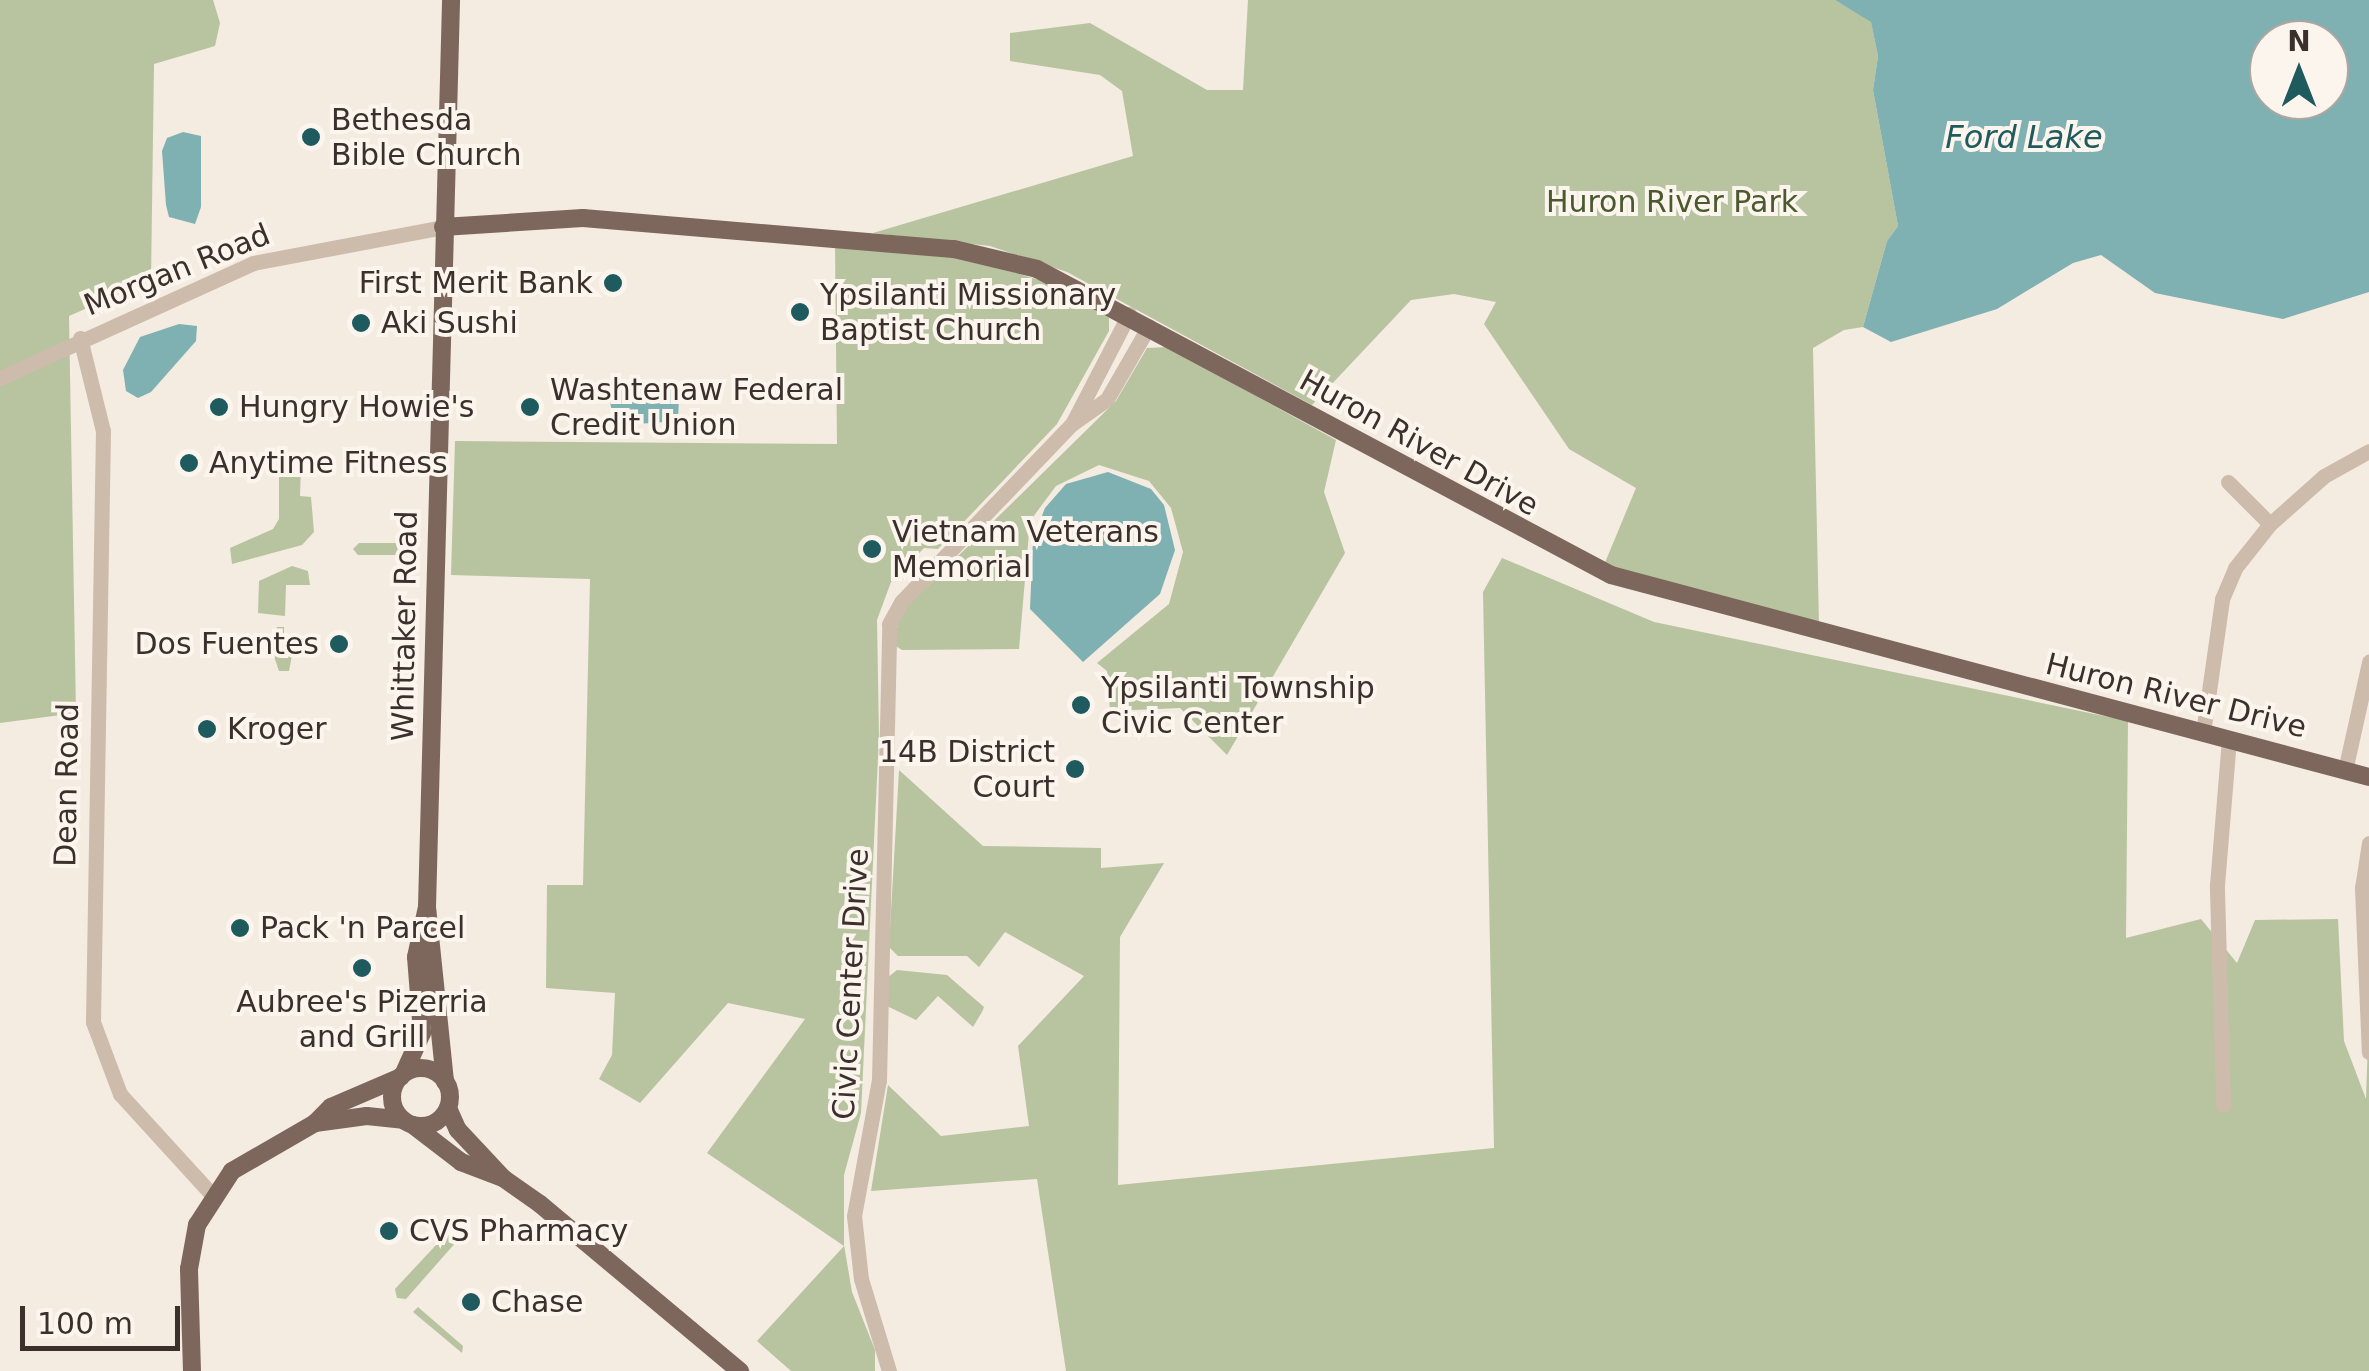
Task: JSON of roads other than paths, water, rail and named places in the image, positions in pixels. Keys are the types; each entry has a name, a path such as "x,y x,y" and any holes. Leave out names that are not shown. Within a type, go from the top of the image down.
{"main road":[{"name":"Whittaker Road","path":"445,1082 427,907 451,0"},
{"name":"Huron River Drive","path":"443,227 566,218 954,249 1038,268 1611,575 2203,733 2346,766 2369,777"},
{"name":"Whittaker Road","path":"402,1075 422,1032 417,938 427,907"},
{"path":"315,1124 331,1107 402,1075 434,1071 445,1082 448,1108 458,1130 503,1178 630,1274 740,1371"},
{"path":"402,1075 392,1098 408,1122 460,1162 503,1178"},
{"path":"192,1371 190,1268 196,1224 212,1196 260,1149 315,1124 367,1116 408,1122 438,1120 448,1108"}],"street":[{"name":"Morgan Road","path":"0,378 80,338 253,262 443,227"},
{"name":"Civic Center Drive","path":"1072,424 1129,314"},
{"name":"Civic Center Drive","path":"889,1371 861,1279 854,1216 879,1080 889,624 902,601 1072,424 1106,399 1149,326"},
{"name":"Dean Road","path":"80,338 103,431 93,1022 120,1094 212,1196"},
{"path":"2203,733 2222,598 2235,568 2270,524 2324,476 2369,451"},
{"path":"2228,482 2270,524"},
{"path":"2346,766 2369,662"},
{"path":"2223,1104 2217,884 2229,739"},
{"path":"2369,843 2362,888 2369,1052"}],"water":[{"name":"Ford Lake","path":"1835,0 2369,0 2369,292 2283,319 2155,293 2101,255 2073,263 1997,309 1891,342 1863,327 1887,241 1898,226 1873,90 1878,56 1871,22"},
{"path":"183,132 201,136 201,207 195,224 169,217 166,205 162,151 167,138"},
{"path":"179,324 197,326 196,341 151,392 138,398 126,391 123,370 140,337"},
{"path":"665,382 679,396 678,421 637,424 613,417 607,387 614,383"},
{"path":"1108,472 1151,489 1164,505 1175,550 1160,594 1083,662 1030,609 1033,539 1045,508 1066,484"}],"place":[{"name":"Bethesda Bible Church","path":"311,137"},
{"name":"First Merit Bank","path":"613,283"},
{"name":"Ypsilanti Missionary Baptist Church","path":"800,312"},
{"name":"Aki Sushi","path":"361,323"},
{"name":"Hungry Howie's","path":"219,407"},
{"name":"Washtenaw Federal Credit Union","path":"530,407"},
{"name":"Anytime Fitness","path":"189,463"},
{"name":"Vietnam Veterans Memorial","path":"872,549"},
{"name":"Dos Fuentes","path":"339,644"},
{"name":"Ypsilanti Township Civic Center","path":"1081,705"},
{"name":"Kroger","path":"207,729"},
{"name":"14B District Court","path":"1075,769"},
{"name":"Pack 'n Parcel","path":"240,928"},
{"name":"Aubree's Pizerria and Grill","path":"362,968"},
{"name":"CVS Pharmacy","path":"389,1231"},
{"name":"Chase","path":"471,1302"}],"park label":[{"name":"Huron River Park","path":"1672,202"}]}
